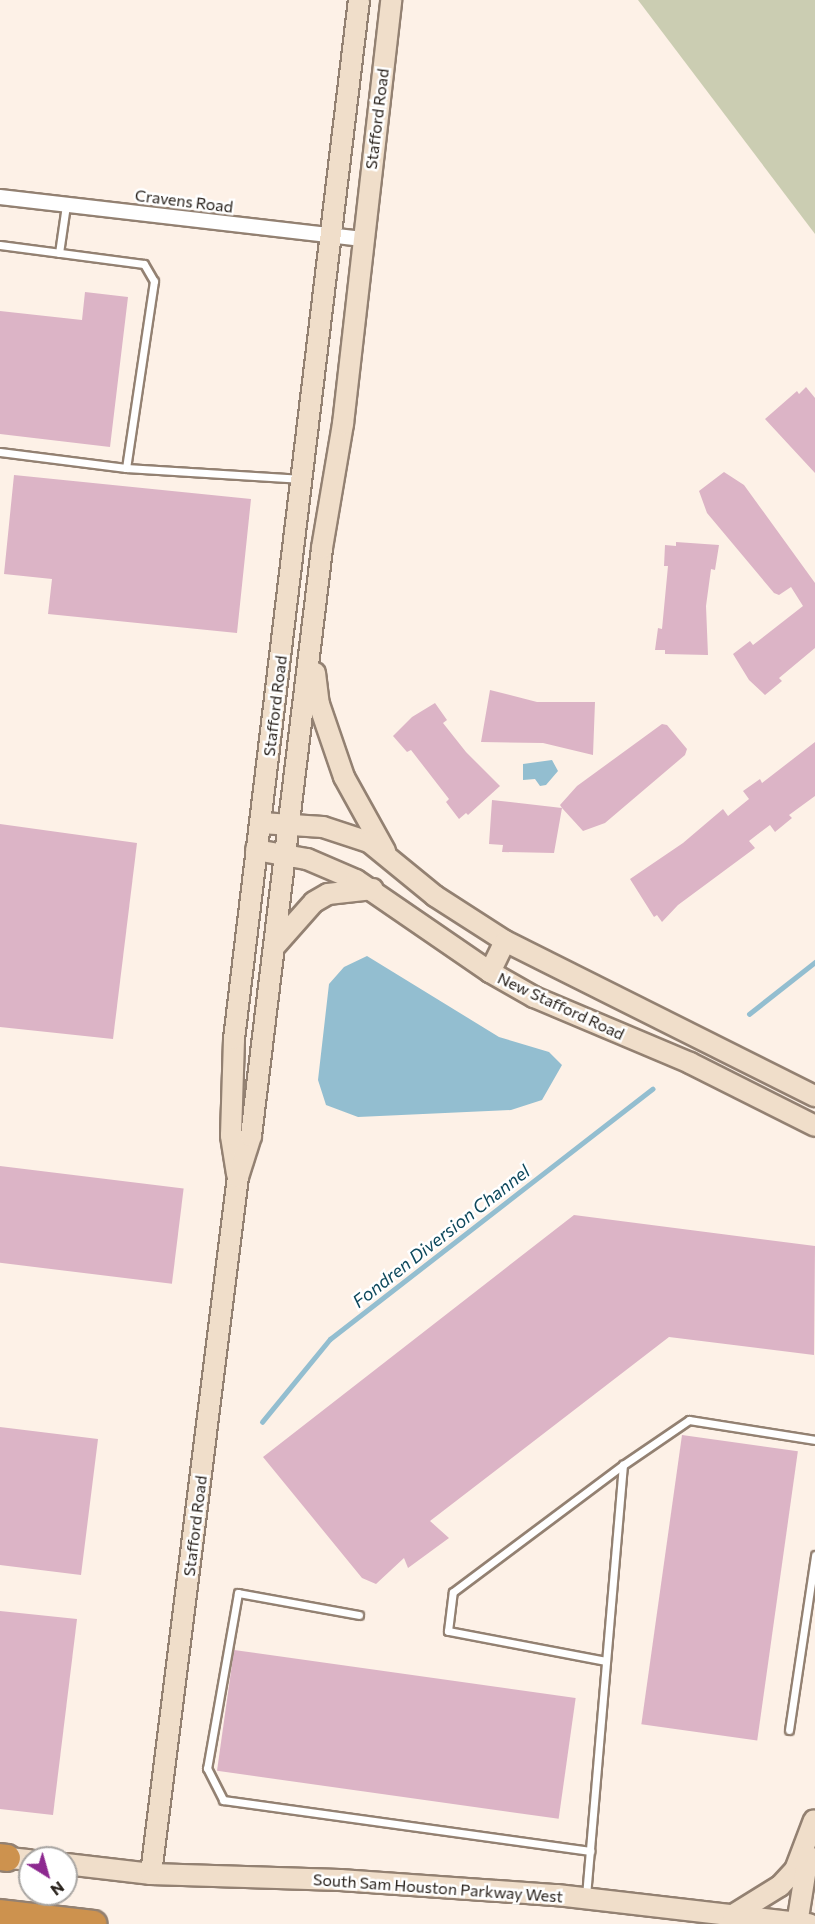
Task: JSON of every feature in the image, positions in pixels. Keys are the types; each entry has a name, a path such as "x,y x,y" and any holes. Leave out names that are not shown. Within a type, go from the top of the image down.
{"highway":[{"path":"0,1913 93,1924"}],"main road":[{"name":"Stafford Road","path":"238,1177 231,1135 234,1039 300,479 333,235 359,0"},
{"name":"Stafford Road","path":"151,1874 238,1177 251,1136 311,640 350,366 391,0"},
{"path":"311,640 319,704 333,748 344,777 387,853"},
{"name":"New Stafford Road","path":"261,823 350,833 387,853 435,896 505,941 815,1096"},
{"name":"New Stafford Road","path":"256,850 285,855 334,869 373,889 490,972 534,997 690,1063 815,1126"},
{"path":"274,947 314,902 328,894 373,889"},
{"path":"490,972 505,941"},
{"path":"738,1919 780,1886 795,1870 814,1815"},
{"path":"801,1924 814,1815"},
{"name":"South Sam Houston Parkway West","path":"78,1865 151,1874 340,1880 586,1898 738,1919 801,1924"}],"street":[{"name":"Cravens Road","path":"0,197 363,239"}],"lane":[{"path":"59,253 67,204"},
{"path":"0,245 144,264 154,281 126,468"},
{"path":"0,452 126,468 300,479"},
{"path":"606,1661 448,1631 453,1592 623,1465 689,1420 815,1440"},
{"path":"586,1898 623,1465"},
{"path":"789,1730 815,1555"},
{"path":"359,1615 238,1593 207,1768 223,1800 590,1851"}],"green space":[{"path":"638,0 815,0 815,234"}],"water":[{"path":"552,760 558,771 546,785 540,786 535,779 523,780 523,764"},
{"path":"367,956 499,1037 549,1052 562,1065 542,1100 511,1110 358,1117 326,1105 318,1080 329,984 344,967"}],"building":[{"path":"85,292 128,297 110,447 0,434 0,311 82,320"},
{"path":"806,387 815,398 815,473 765,419 797,391 799,394"},
{"path":"724,472 744,485 815,583 815,648 779,678 782,681 765,695 749,680 733,654 750,641 753,645 803,606 791,587 779,595 774,593 707,513 699,491"},
{"path":"14,475 251,499 237,633 48,614 52,579 4,574"},
{"path":"676,542 719,545 715,570 711,569 706,606 708,655 665,654 665,650 655,650 658,628 662,629 668,566 664,566 665,545 676,546"},
{"path":"490,690 537,702 595,702 593,755 543,743 481,742"},
{"path":"435,703 447,720 443,723 466,752 500,786 468,815 466,813 459,819 446,802 449,799 411,750 407,752 393,736 412,717"},
{"path":"662,724 667,725 687,749 685,755 605,823 583,831 560,805 577,786"},
{"path":"815,742 815,796 789,815 792,818 775,832 770,825 749,841 755,848 678,905 662,922 657,915 654,917 630,879 683,843 723,809 728,816 749,799 743,791 760,779 762,783"},
{"path":"492,800 562,808 554,853 502,852 503,845 489,844"},
{"path":"0,824 137,843 113,1039 0,1027"},
{"path":"0,1166 184,1189 172,1284 0,1263"},
{"path":"574,1215 815,1246 814,1355 669,1337 430,1521 449,1538 408,1568 404,1558 376,1584 362,1578 263,1457"},
{"path":"0,1427 98,1439 81,1575 0,1565"},
{"path":"682,1435 798,1451 757,1740 641,1724"},
{"path":"0,1611 77,1619 53,1815 0,1809"},
{"path":"234,1650 576,1698 559,1819 217,1771"}],"waterway":[{"name":"Fondren Diversion Channel","path":"749,1014 815,962"},
{"name":"Fondren Diversion Channel","path":"262,1422 330,1339 652,1089"}]}
